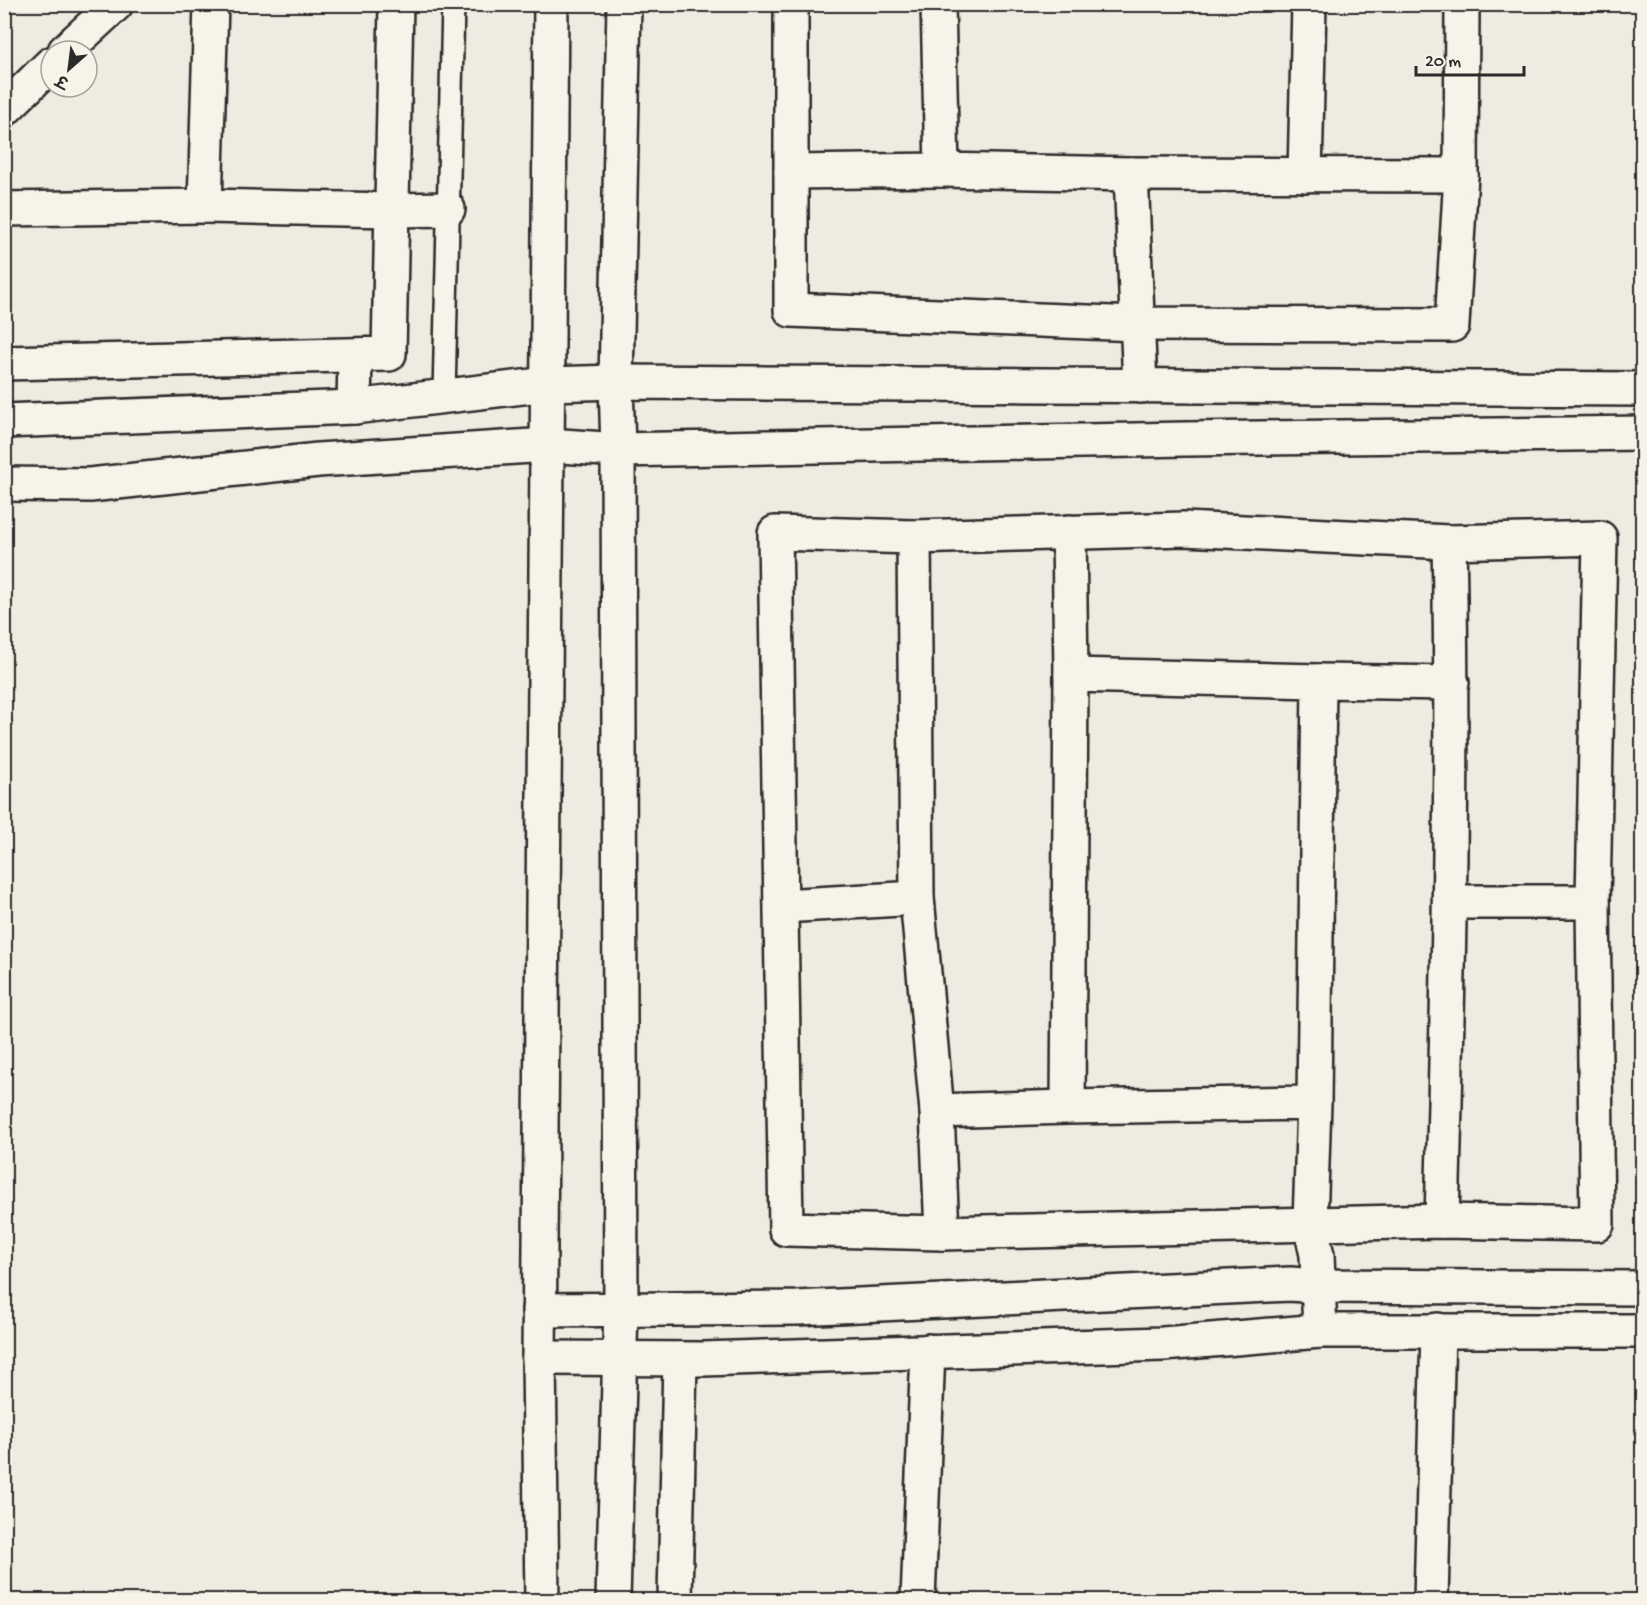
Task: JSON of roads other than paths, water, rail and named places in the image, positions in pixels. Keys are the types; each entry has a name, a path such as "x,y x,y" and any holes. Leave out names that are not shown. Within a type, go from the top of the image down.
{"street":[{"path":"78,39 116,4"},
{"path":"205,206 211,4"},
{"path":"4,363 355,357 389,354 396,4"},
{"path":"542,1600 539,1310 551,4"},
{"path":"613,1600 621,1308 616,382 624,4"},
{"path":"791,4 791,310 1137,324 1452,325 1461,176 1462,4"},
{"path":"938,4 942,170"},
{"path":"1305,175 1309,4"},
{"path":"4,110 39,76"},
{"path":"791,172 942,170 1131,174 1461,176"},
{"path":"1131,174 1140,386"},
{"path":"4,209 205,206 448,209"},
{"path":"354,406 355,357"},
{"path":"4,421 354,406 548,384 616,382 1642,389"},
{"path":"4,484 90,485 318,460 548,445 618,450 1185,438 1642,432"},
{"path":"1184,529 1449,542 1600,538 1593,902 1597,1224 1442,1221 942,1233 786,1229 775,533 914,537 1069,532 1184,529"},
{"path":"1068,1107 1071,675 1069,532"},
{"path":"914,537 917,898 937,1111 942,1233"},
{"path":"1442,1221 1451,902 1452,683 1449,542"},
{"path":"1071,675 1452,683"},
{"path":"1319,681 1314,1103 1310,1223 1317,1255 1320,1330"},
{"path":"782,906 917,898"},
{"path":"1451,902 1593,902"},
{"path":"937,1111 1314,1103"},
{"path":"539,1310 797,1308 1290,1284 1642,1288"},
{"path":"539,1358 680,1359 1163,1344 1320,1330 1642,1331"},
{"path":"1431,1600 1438,1330"},
{"path":"918,1600 928,1351"},
{"path":"675,1600 680,1359"}],"lane":[{"path":"444,396 453,4"}]}
